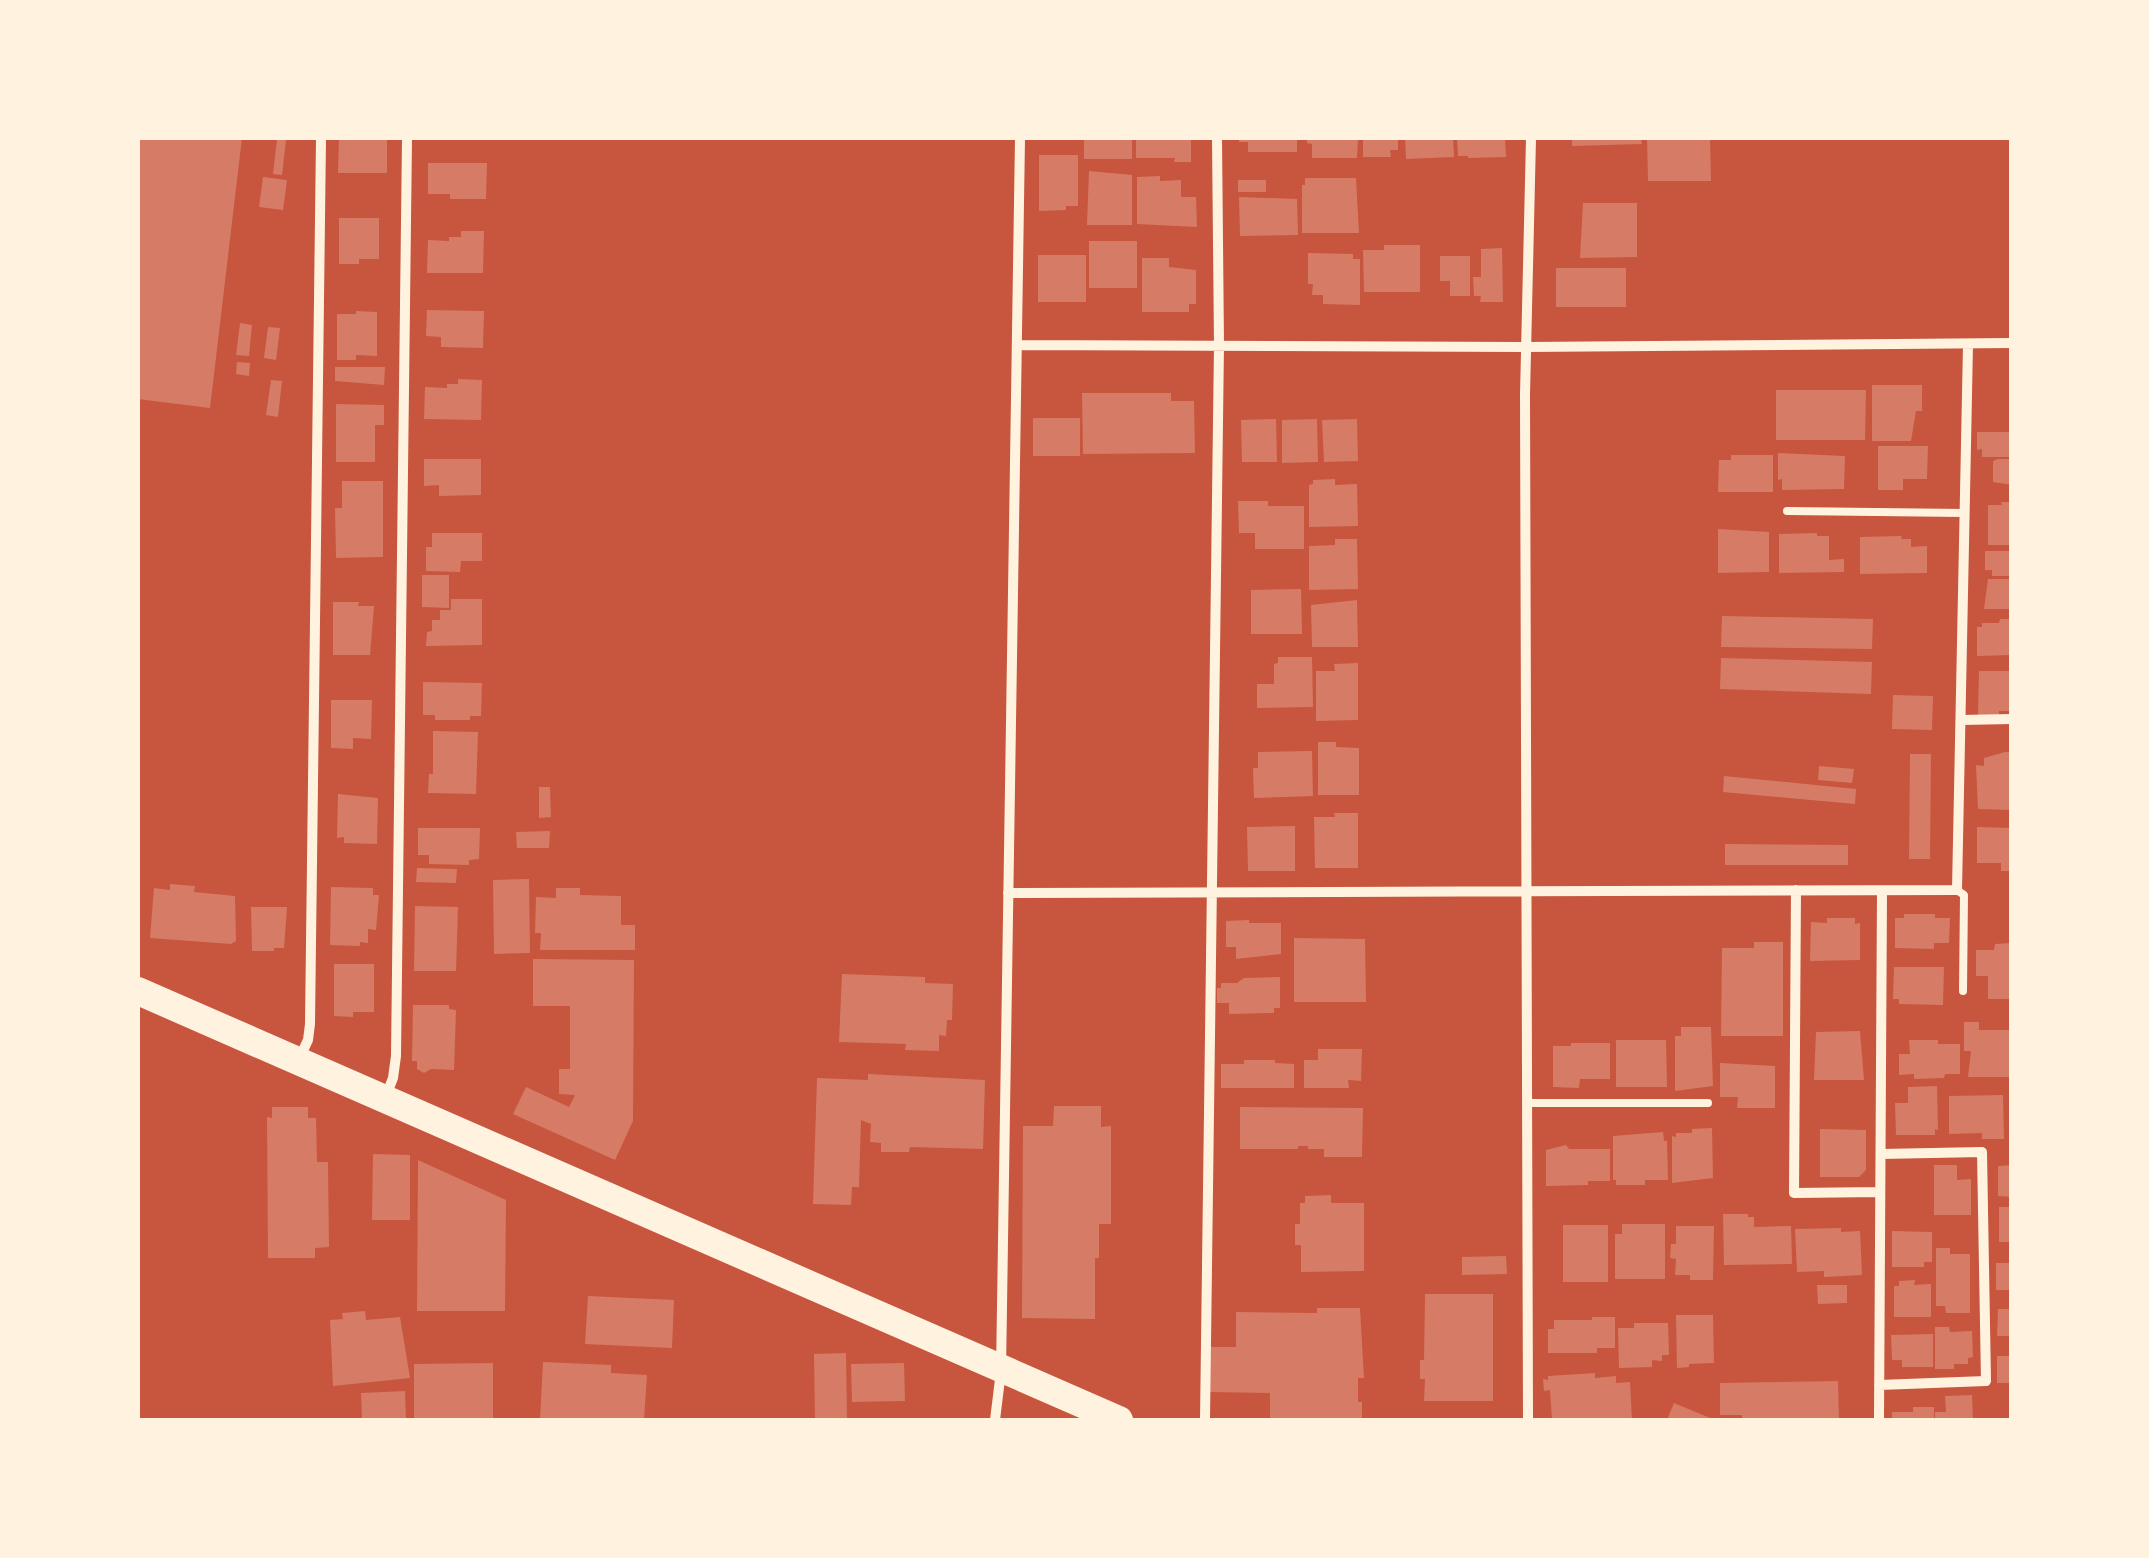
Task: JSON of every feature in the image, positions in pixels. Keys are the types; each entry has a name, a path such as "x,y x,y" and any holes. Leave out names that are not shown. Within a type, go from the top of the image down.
{"highway":[{"path":"138,992 1120,1420"}],"street":[{"path":"298,1062 310,1024 322,138"},
{"path":"384,1101 394,1078 396,1056 407,138"},
{"path":"995,1420 1001,1371 1020,138"},
{"path":"1204,1420 1219,345 1218,138"},
{"path":"1528,1420 1526,346 1531,138"},
{"path":"1018,345 2012,343"},
{"path":"1008,894 1957,890 1968,345"},
{"path":"1960,720 2012,719"},
{"path":"1796,890 1794,1194 1880,1192"},
{"path":"1879,1420 1882,891"},
{"path":"1879,1385 1986,1381 1982,1152 1881,1154"}],"lane":[{"path":"1787,511 1964,513"},
{"path":"1957,890 1964,896 1963,991"},
{"path":"1527,1103 1708,1102"}],"building":[{"path":"138,138 242,138 210,408 138,399"},
{"path":"339,138 387,138 387,173 338,173"},
{"path":"1084,138 1132,138 1132,159 1084,159"},
{"path":"1136,138 1191,138 1191,162 1136,158"},
{"path":"1239,138 1297,138 1297,152 1248,152 1248,142 1239,142"},
{"path":"1307,138 1358,138 1357,158 1312,158 1312,144 1307,143"},
{"path":"1363,138 1398,138 1398,150 1390,150 1391,157 1363,157"},
{"path":"1405,138 1453,138 1454,157 1406,159"},
{"path":"1457,138 1505,138 1506,157 1458,156"},
{"path":"1572,138 1641,138 1642,144 1572,146"},
{"path":"1647,138 1710,138 1711,181 1648,181"},
{"path":"277,139 286,140 282,175 273,174"},
{"path":"1039,155 1078,155 1078,206 1039,211"},
{"path":"428,163 487,163 486,199 450,199 450,194 428,194"},
{"path":"1089,171 1132,175 1132,225 1087,225"},
{"path":"1160,176 1160,181 1181,180 1181,197 1196,197 1197,227 1137,224 1137,177"},
{"path":"263,177 287,180 283,210 259,207"},
{"path":"1305,178 1356,178 1359,233 1302,233"},
{"path":"1238,180 1266,180 1266,192 1238,192"},
{"path":"1239,197 1297,199 1298,235 1240,236"},
{"path":"1583,203 1637,203 1637,257 1580,258"},
{"path":"339,218 379,218 379,259 339,264"},
{"path":"461,231 484,231 483,273 427,273 428,240 449,241 449,237 461,237"},
{"path":"1089,241 1137,241 1137,288 1089,288"},
{"path":"1384,245 1420,245 1420,292 1364,292 1363,250 1384,250"},
{"path":"1502,248 1503,302 1480,302 1481,296 1474,296 1473,277 1481,277 1481,249"},
{"path":"1308,253 1353,254 1353,259 1360,259 1360,305 1323,304 1323,295 1312,295"},
{"path":"1038,255 1086,255 1086,302 1038,302"},
{"path":"1440,256 1470,256 1470,296 1450,296 1450,281 1440,281"},
{"path":"1142,258 1169,258 1169,267 1196,270 1196,304 1189,304 1189,312 1142,312"},
{"path":"1556,268 1626,268 1626,307 1556,307"},
{"path":"427,310 484,311 483,348 441,347 441,337 426,336"},
{"path":"377,312 377,356 356,355 356,360 337,360 337,314"},
{"path":"240,323 252,325 249,356 236,355"},
{"path":"268,327 280,328 276,360 264,358"},
{"path":"237,362 250,363 249,376 236,374"},
{"path":"335,367 385,367 384,385 335,381"},
{"path":"458,379 482,380 481,420 424,419 425,387 447,388 447,384 458,384"},
{"path":"271,380 282,381 278,417 266,415"},
{"path":"1872,385 1922,385 1922,411 1916,411 1911,441 1872,441"},
{"path":"1776,390 1866,390 1865,440 1776,440"},
{"path":"1082,393 1171,393 1171,401 1194,401 1195,453 1083,454"},
{"path":"336,404 384,405 384,425 375,425 375,462 336,462"},
{"path":"1033,418 1080,418 1080,456 1033,456"},
{"path":"1276,419 1277,462 1242,462 1241,420"},
{"path":"1317,419 1318,462 1282,463 1282,420"},
{"path":"1357,419 1358,461 1324,462 1322,420"},
{"path":"1977,432 2012,432 2012,457 1982,457 1982,449 1977,450"},
{"path":"1878,446 1928,446 1927,479 1903,479 1903,490 1878,490"},
{"path":"1778,453 1845,456 1844,489 1782,490"},
{"path":"1731,455 1773,455 1773,492 1718,492 1719,460 1731,460"},
{"path":"424,459 481,459 481,495 439,496 439,485 424,486"},
{"path":"2012,459 2012,485 1993,482 1993,461"},
{"path":"1335,479 1335,485 1357,484 1358,526 1309,527 1309,485 1313,480"},
{"path":"342,481 383,481 383,557 336,558 335,508 342,508"},
{"path":"1238,501 1304,506 1304,549 1255,549 1255,533 1239,533"},
{"path":"2001,502 2012,502 2012,545 1988,545 1988,505 2002,505"},
{"path":"1718,529 1769,532 1769,572 1718,573"},
{"path":"432,533 482,533 482,561 461,561 460,572 426,571 426,547 432,547"},
{"path":"1779,534 1829,536 1829,560 1844,559 1844,572 1779,573"},
{"path":"1902,536 1901,539 1911,539 1911,547 1927,546 1927,573 1860,574 1860,537"},
{"path":"1335,539 1357,539 1358,589 1309,590 1309,546 1335,545"},
{"path":"1985,551 2012,551 2012,576 1992,576 1992,570 1985,570"},
{"path":"422,575 449,575 449,608 422,607"},
{"path":"1988,579 2012,579 2012,609 1984,609"},
{"path":"1301,589 1302,634 1251,634 1251,590"},
{"path":"451,599 482,599 482,645 426,646 432,620 440,620 440,610 451,610"},
{"path":"1357,600 1358,647 1312,647 1311,605"},
{"path":"333,602 374,606 370,655 333,655"},
{"path":"1722,616 1873,619 1872,649 1721,647"},
{"path":"2000,619 2012,619 2012,655 1977,656 1977,627 1982,627 1982,623 1999,623"},
{"path":"1278,657 1312,657 1313,707 1257,708 1257,684 1274,684"},
{"path":"1721,658 1872,662 1871,694 1720,689"},
{"path":"1358,663 1358,720 1316,721 1316,671 1335,671 1334,664"},
{"path":"1979,671 2012,671 2012,711 1999,711 1999,716 1978,716"},
{"path":"423,682 482,683 481,716 470,716 470,720 435,720 435,715 423,715"},
{"path":"1893,695 1933,696 1932,730 1892,729"},
{"path":"331,700 372,700 371,739 353,738 353,749 331,748"},
{"path":"433,731 478,732 476,794 428,793 429,774 433,774"},
{"path":"1318,742 1359,748 1359,795 1318,795"},
{"path":"1312,751 1313,796 1254,798 1253,768 1258,768 1258,752"},
{"path":"2012,752 2012,810 1978,809 1976,765 1984,766 1984,758"},
{"path":"1910,754 1931,754 1930,859 1909,859"},
{"path":"1819,766 1854,769 1852,783 1818,780"},
{"path":"1724,776 1856,789 1855,804 1723,792"},
{"path":"539,787 550,787 551,817 539,818"},
{"path":"338,794 378,798 377,844 344,843 344,837 337,838"},
{"path":"1334,813 1358,813 1358,868 1315,868 1314,817 1335,817"},
{"path":"1295,826 1295,871 1248,871 1247,827"},
{"path":"1977,827 2012,828 2012,871 2001,871 2001,863 1977,863"},
{"path":"418,828 480,828 479,859 469,860 469,865 429,864 429,855 418,855"},
{"path":"550,831 549,848 517,848 516,832"},
{"path":"1725,844 1848,845 1848,865 1725,865"},
{"path":"417,868 457,869 456,883 416,882"},
{"path":"529,879 530,953 494,954 493,880"},
{"path":"170,884 195,886 194,892 235,896 236,941 231,944 150,938 154,888 170,890"},
{"path":"331,887 373,888 373,895 379,895 376,930 368,929 368,943 330,945"},
{"path":"556,888 580,888 580,895 621,896 621,925 635,925 635,950 540,950 541,933 535,933 536,897 556,898"},
{"path":"415,906 458,907 456,971 414,971"},
{"path":"251,907 287,907 284,948 252,951"},
{"path":"1904,914 1950,918 1949,943 1934,943 1934,949 1895,948 1895,918 1904,918"},
{"path":"1827,918 1855,918 1855,924 1860,923 1860,960 1810,961 1811,922 1827,923"},
{"path":"1226,921 1281,923 1281,954 1236,959 1236,947 1226,947"},
{"path":"1294,938 1365,939 1366,1002 1294,1002"},
{"path":"1754,942 1783,942 1783,1036 1721,1036 1722,948 1754,948"},
{"path":"2012,943 2012,999 1988,999 1988,976 1976,976 1976,950 1994,950 1995,944"},
{"path":"533,959 634,960 633,1121 615,1160 513,1114 526,1087 569,1107 575,1095 559,1094 559,1069 570,1069 570,1006 533,1006"},
{"path":"334,964 374,964 374,1012 334,1016"},
{"path":"1894,967 1944,967 1943,1005 1899,1004 1899,999 1893,999"},
{"path":"842,974 925,977 925,983 953,984 952,1020 947,1020 946,1036 939,1035 939,1051 905,1050 906,1044 839,1042"},
{"path":"1280,977 1280,1008 1274,1008 1274,1013 1229,1014 1229,1003 1217,1003 1221,983"},
{"path":"413,1005 449,1005 449,1009 456,1010 454,1070 431,1069 424,1073 417,1069 417,1061 412,1061"},
{"path":"1964,1022 1979,1022 1979,1030 2012,1030 2012,1077 1968,1077 1971,1051 1964,1051"},
{"path":"1681,1027 1711,1027 1713,1086 1675,1091 1675,1036 1681,1036"},
{"path":"1860,1031 1864,1080 1814,1080 1816,1032"},
{"path":"1616,1040 1666,1040 1667,1087 1616,1087"},
{"path":"1909,1040 1960,1044 1960,1074 1914,1079 1914,1074 1899,1075 1899,1054 1910,1054"},
{"path":"1610,1043 1610,1079 1580,1079 1579,1088 1553,1087 1553,1046"},
{"path":"1318,1049 1362,1049 1361,1081 1348,1080 1349,1088 1304,1088 1304,1060 1318,1060"},
{"path":"1244,1060 1294,1064 1294,1088 1221,1088 1221,1064 1244,1064"},
{"path":"1720,1063 1775,1066 1775,1108 1737,1108 1738,1097 1720,1097"},
{"path":"868,1074 985,1080 983,1149 910,1147 909,1152 881,1152 881,1143 870,1142 871,1124 861,1120 859,1187 852,1187 851,1205 813,1204 817,1078 868,1080"},
{"path":"1937,1086 1935,1135 1896,1135 1895,1103 1908,1103 1908,1087"},
{"path":"2003,1095 2004,1139 1982,1139 1982,1133 1949,1134 1949,1096"},
{"path":"1054,1106 1101,1106 1101,1127 1111,1126 1111,1224 1099,1224 1095,1319 1022,1318 1023,1126 1053,1126"},
{"path":"272,1107 308,1107 308,1118 316,1118 317,1162 328,1162 329,1247 315,1248 315,1258 268,1258 267,1117 272,1118"},
{"path":"1240,1107 1363,1108 1362,1157 1324,1157 1324,1149 1308,1146 1240,1149"},
{"path":"1712,1128 1713,1178 1672,1183 1672,1136"},
{"path":"1820,1129 1866,1130 1866,1170 1859,1177 1820,1177"},
{"path":"1663,1132 1667,1141 1668,1180 1616,1185 1613,1136"},
{"path":"1566,1145 1569,1149 1610,1149 1610,1181 1546,1186 1546,1150"},
{"path":"373,1154 410,1155 410,1220 372,1220"},
{"path":"418,1160 506,1200 505,1311 417,1311"},
{"path":"1934,1165 1957,1165 1957,1180 1971,1179 1971,1215 1934,1215"},
{"path":"2012,1165 2012,1197 1998,1196 1998,1166"},
{"path":"1331,1195 1331,1203 1364,1203 1364,1271 1301,1272 1301,1245 1295,1245 1300,1203 1305,1203 1305,1196"},
{"path":"1999,1207 2012,1207 2012,1242 1999,1242"},
{"path":"1723,1214 1748,1214 1754,1217 1754,1227 1791,1226 1792,1264 1724,1265"},
{"path":"1622,1224 1665,1224 1665,1279 1615,1279 1615,1234 1622,1234"},
{"path":"1563,1225 1608,1225 1608,1282 1563,1282"},
{"path":"1676,1226 1714,1226 1713,1280 1690,1280 1690,1275 1675,1275 1676,1259 1670,1258 1671,1244 1676,1244"},
{"path":"1841,1228 1841,1232 1860,1231 1862,1275 1824,1277 1824,1271 1797,1272 1795,1229"},
{"path":"1892,1231 1932,1232 1932,1262 1924,1262 1924,1267 1892,1267"},
{"path":"1936,1248 1950,1248 1950,1254 1970,1254 1970,1313 1946,1313 1945,1306 1936,1306"},
{"path":"1506,1256 1507,1274 1462,1275 1462,1257"},
{"path":"1996,1263 2012,1263 2012,1290 1996,1290"},
{"path":"1915,1280 1914,1285 1931,1284 1931,1317 1894,1317 1894,1286 1899,1286 1899,1281"},
{"path":"1817,1285 1847,1285 1847,1303 1818,1304"},
{"path":"1425,1294 1493,1294 1493,1401 1424,1401 1425,1379 1420,1379 1420,1360 1424,1360"},
{"path":"588,1296 674,1300 672,1348 585,1344"},
{"path":"1317,1308 1360,1308 1364,1378 1358,1378 1358,1402 1362,1402 1362,1420 1270,1420 1270,1393 1208,1392 1208,1347 1236,1347 1236,1312 1317,1313"},
{"path":"1998,1309 2012,1309 2012,1336 1997,1336"},
{"path":"365,1311 366,1320 400,1317 410,1378 333,1386 330,1320 343,1319 342,1313"},
{"path":"1676,1315 1713,1315 1714,1363 1677,1368"},
{"path":"1615,1317 1615,1348 1597,1348 1597,1353 1548,1353 1548,1329 1554,1329 1554,1320"},
{"path":"1634,1323 1668,1323 1669,1355 1662,1355 1662,1361 1652,1360 1652,1367 1619,1368 1618,1328 1634,1328"},
{"path":"1935,1327 1949,1327 1950,1332 1972,1331 1973,1357 1968,1358 1968,1364 1935,1369"},
{"path":"1933,1334 1933,1367 1902,1367 1902,1360 1892,1360 1891,1335"},
{"path":"846,1353 847,1420 815,1420 814,1354"},
{"path":"1997,1356 2012,1356 2012,1383 1997,1383"},
{"path":"543,1362 611,1365 611,1373 647,1375 644,1420 540,1420"},
{"path":"493,1363 493,1420 414,1420 414,1364"},
{"path":"904,1363 905,1401 852,1402 851,1364"},
{"path":"1595,1373 1595,1378 1616,1376 1616,1383 1630,1382 1632,1420 1552,1420 1550,1390 1544,1391 1543,1379"},
{"path":"1838,1381 1839,1420 1742,1420 1742,1415 1720,1415 1720,1383"},
{"path":"405,1391 406,1420 362,1420 361,1393"},
{"path":"1972,1395 1973,1420 1935,1420 1935,1412 1946,1412 1945,1396"},
{"path":"1674,1403 1715,1420 1667,1420"},
{"path":"1913,1407 1934,1407 1934,1420 1892,1420 1892,1412 1913,1412"}]}
